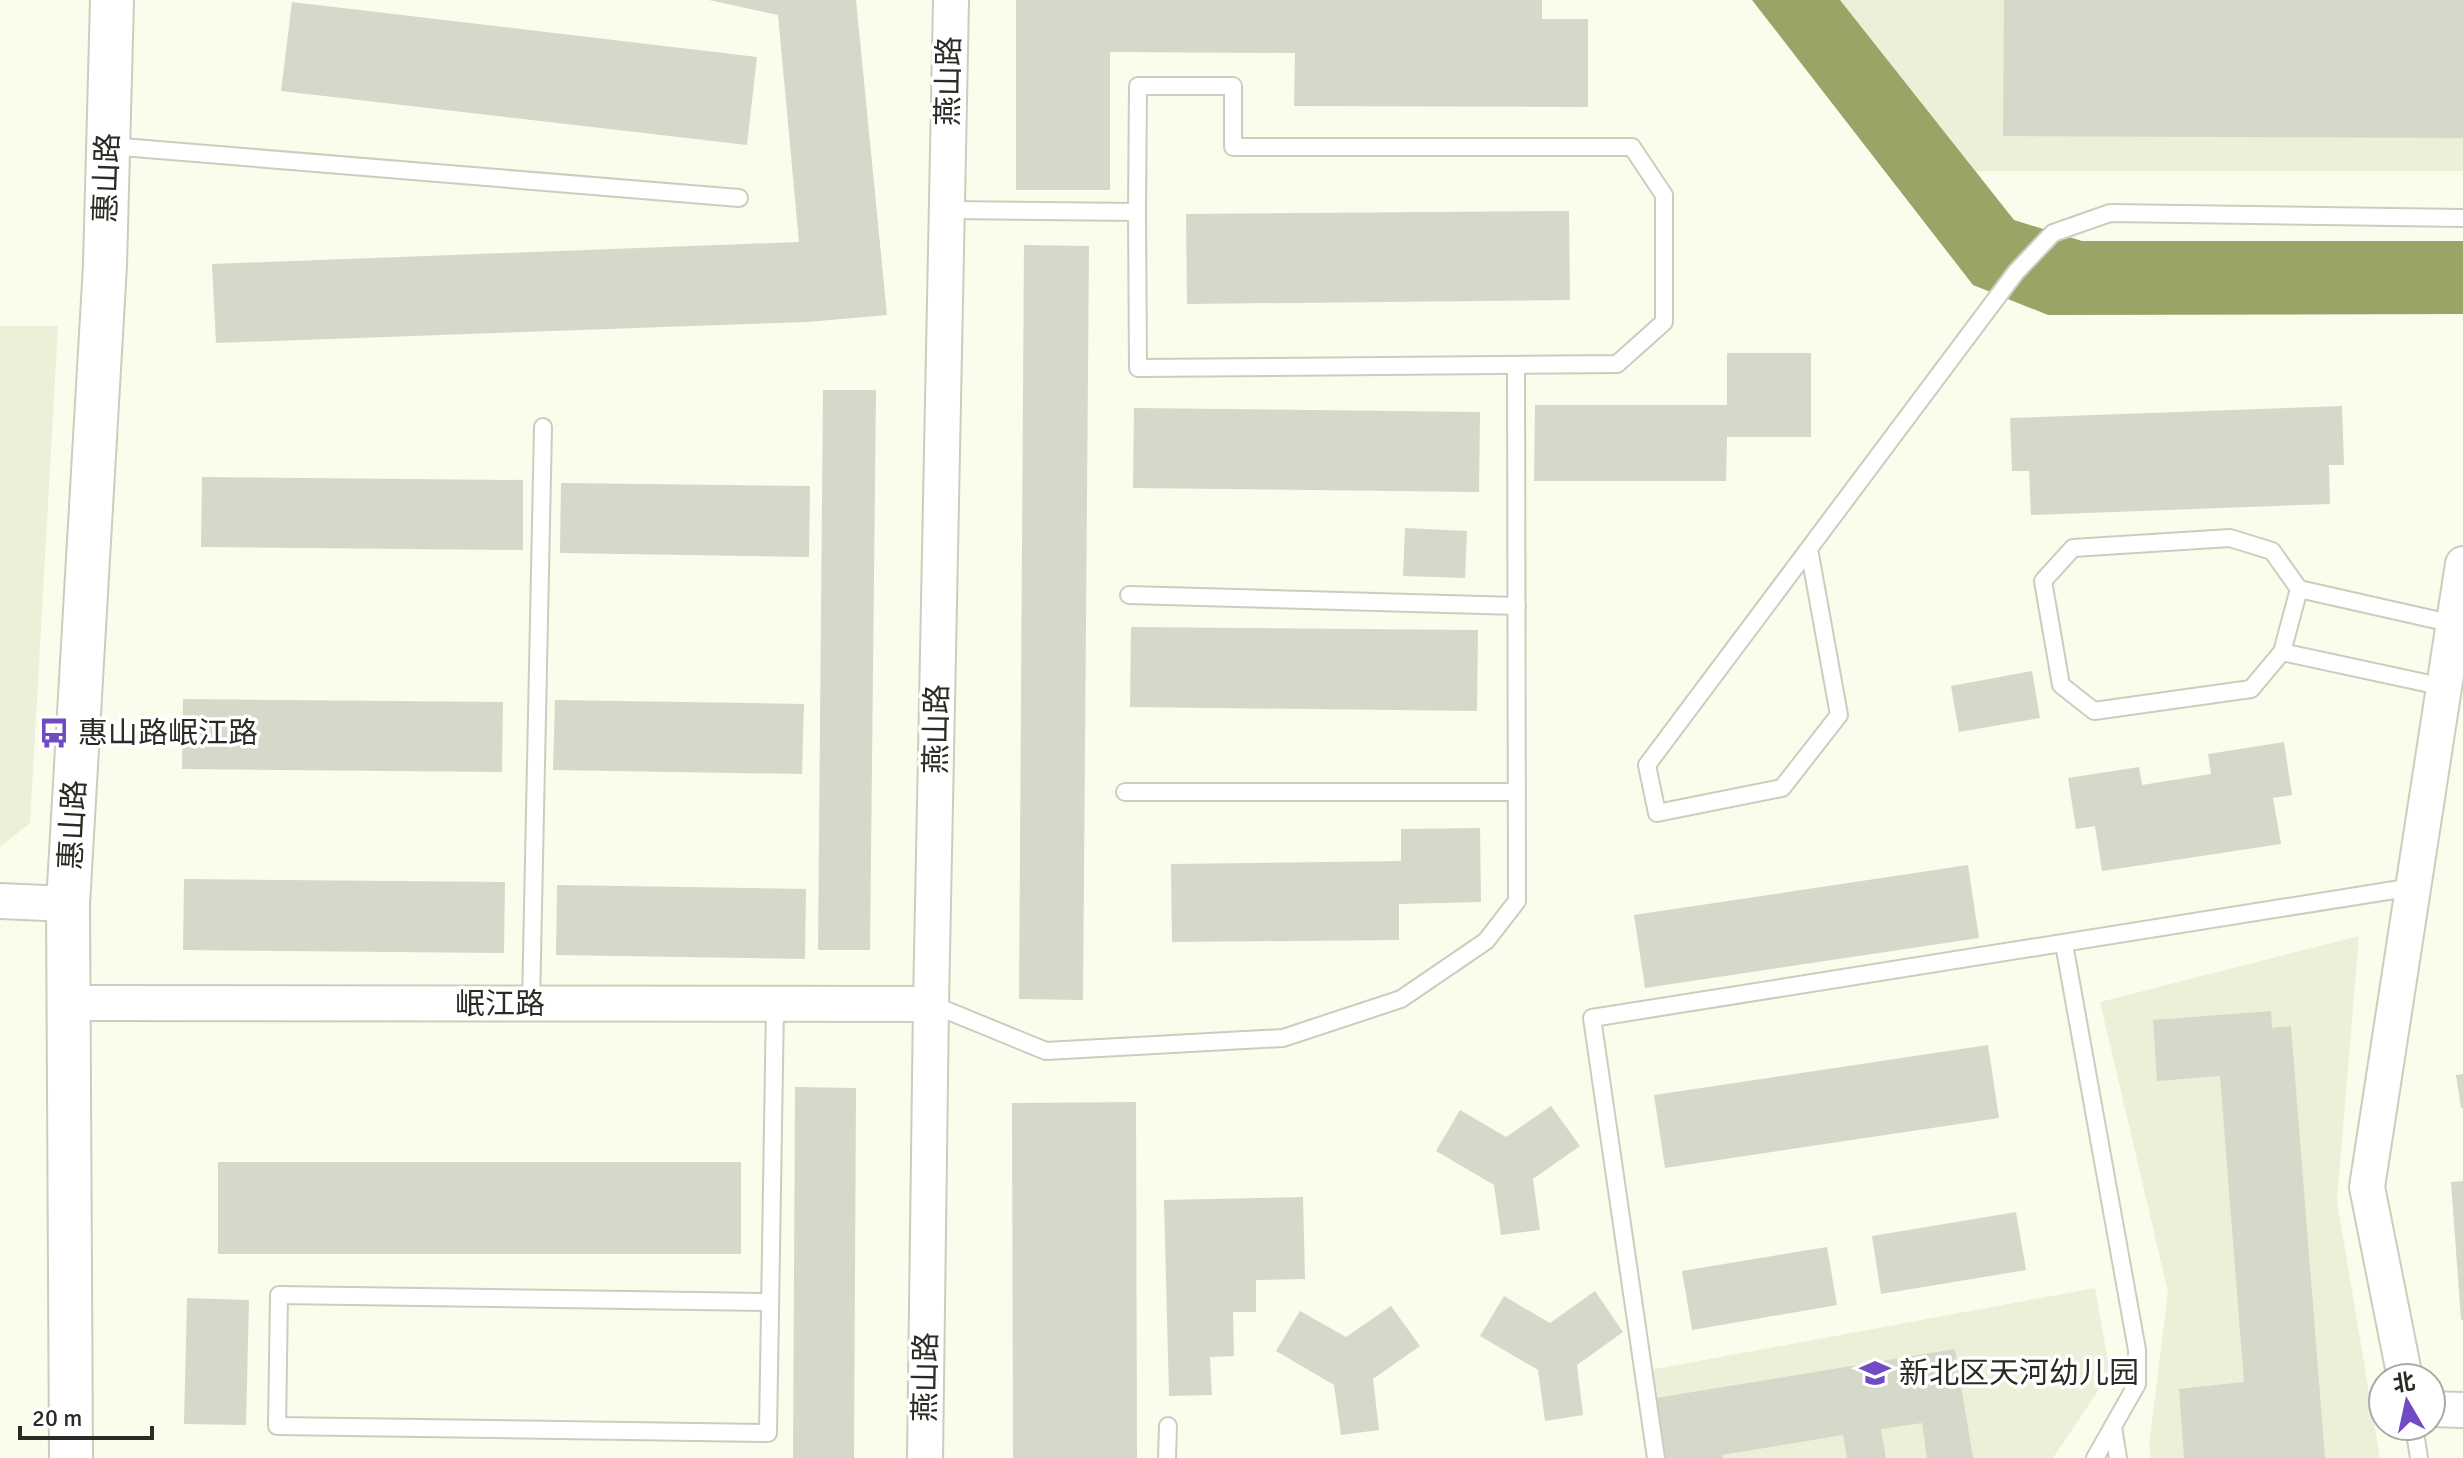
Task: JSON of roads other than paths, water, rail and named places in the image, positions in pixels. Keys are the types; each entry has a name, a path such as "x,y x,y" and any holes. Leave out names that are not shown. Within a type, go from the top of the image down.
{"street":[{"name":"惠山路","path":"71,1458 68,904 104,281 112,0"},
{"name":"燕山路","path":"925,1458 951,0"},
{"path":"2402,1362 2367,1187 2413,887 2445,706 2463,564"},
{"path":"0,901 68,904"},
{"name":"岷江路","path":"69,1003 931,1004"}],"lane":[{"path":"1138,86 1233,86 1233,147 1632,147 1664,195 1664,322 1617,364 1138,368 1137,212 1138,86"},
{"path":"108,146 739,198"},
{"path":"947,210 1137,212"},
{"path":"1809,549 1839,715 1782,788 1657,813 1647,765 2016,272 2053,233 2110,213 2463,218"},
{"path":"931,1004 1046,1051 1283,1038 1401,999 1486,941 1517,901 1516,365"},
{"path":"531,1004 543,427"},
{"path":"2299,589 2282,652 2251,689 2094,711 2061,685 2043,581 2073,548 2230,538 2272,551 2299,589 2454,624"},
{"path":"1129,595 1517,606"},
{"path":"2282,652 2445,706"},
{"path":"1125,792 1517,792"},
{"path":"1656,1458 1592,1018 2413,887"},
{"path":"2064,944 2137,1350 2137,1384 2095,1458"},
{"path":"769,1302 279,1295 277,1426 768,1433 775,1004"},
{"path":"1167,1458 1168,1426"},
{"path":"2113,1427 2118,1458"}],"place":[{"name":"惠山路岷江路","path":"54,733"},
{"name":"新北区天河幼儿园","path":"1875,1373"}]}
